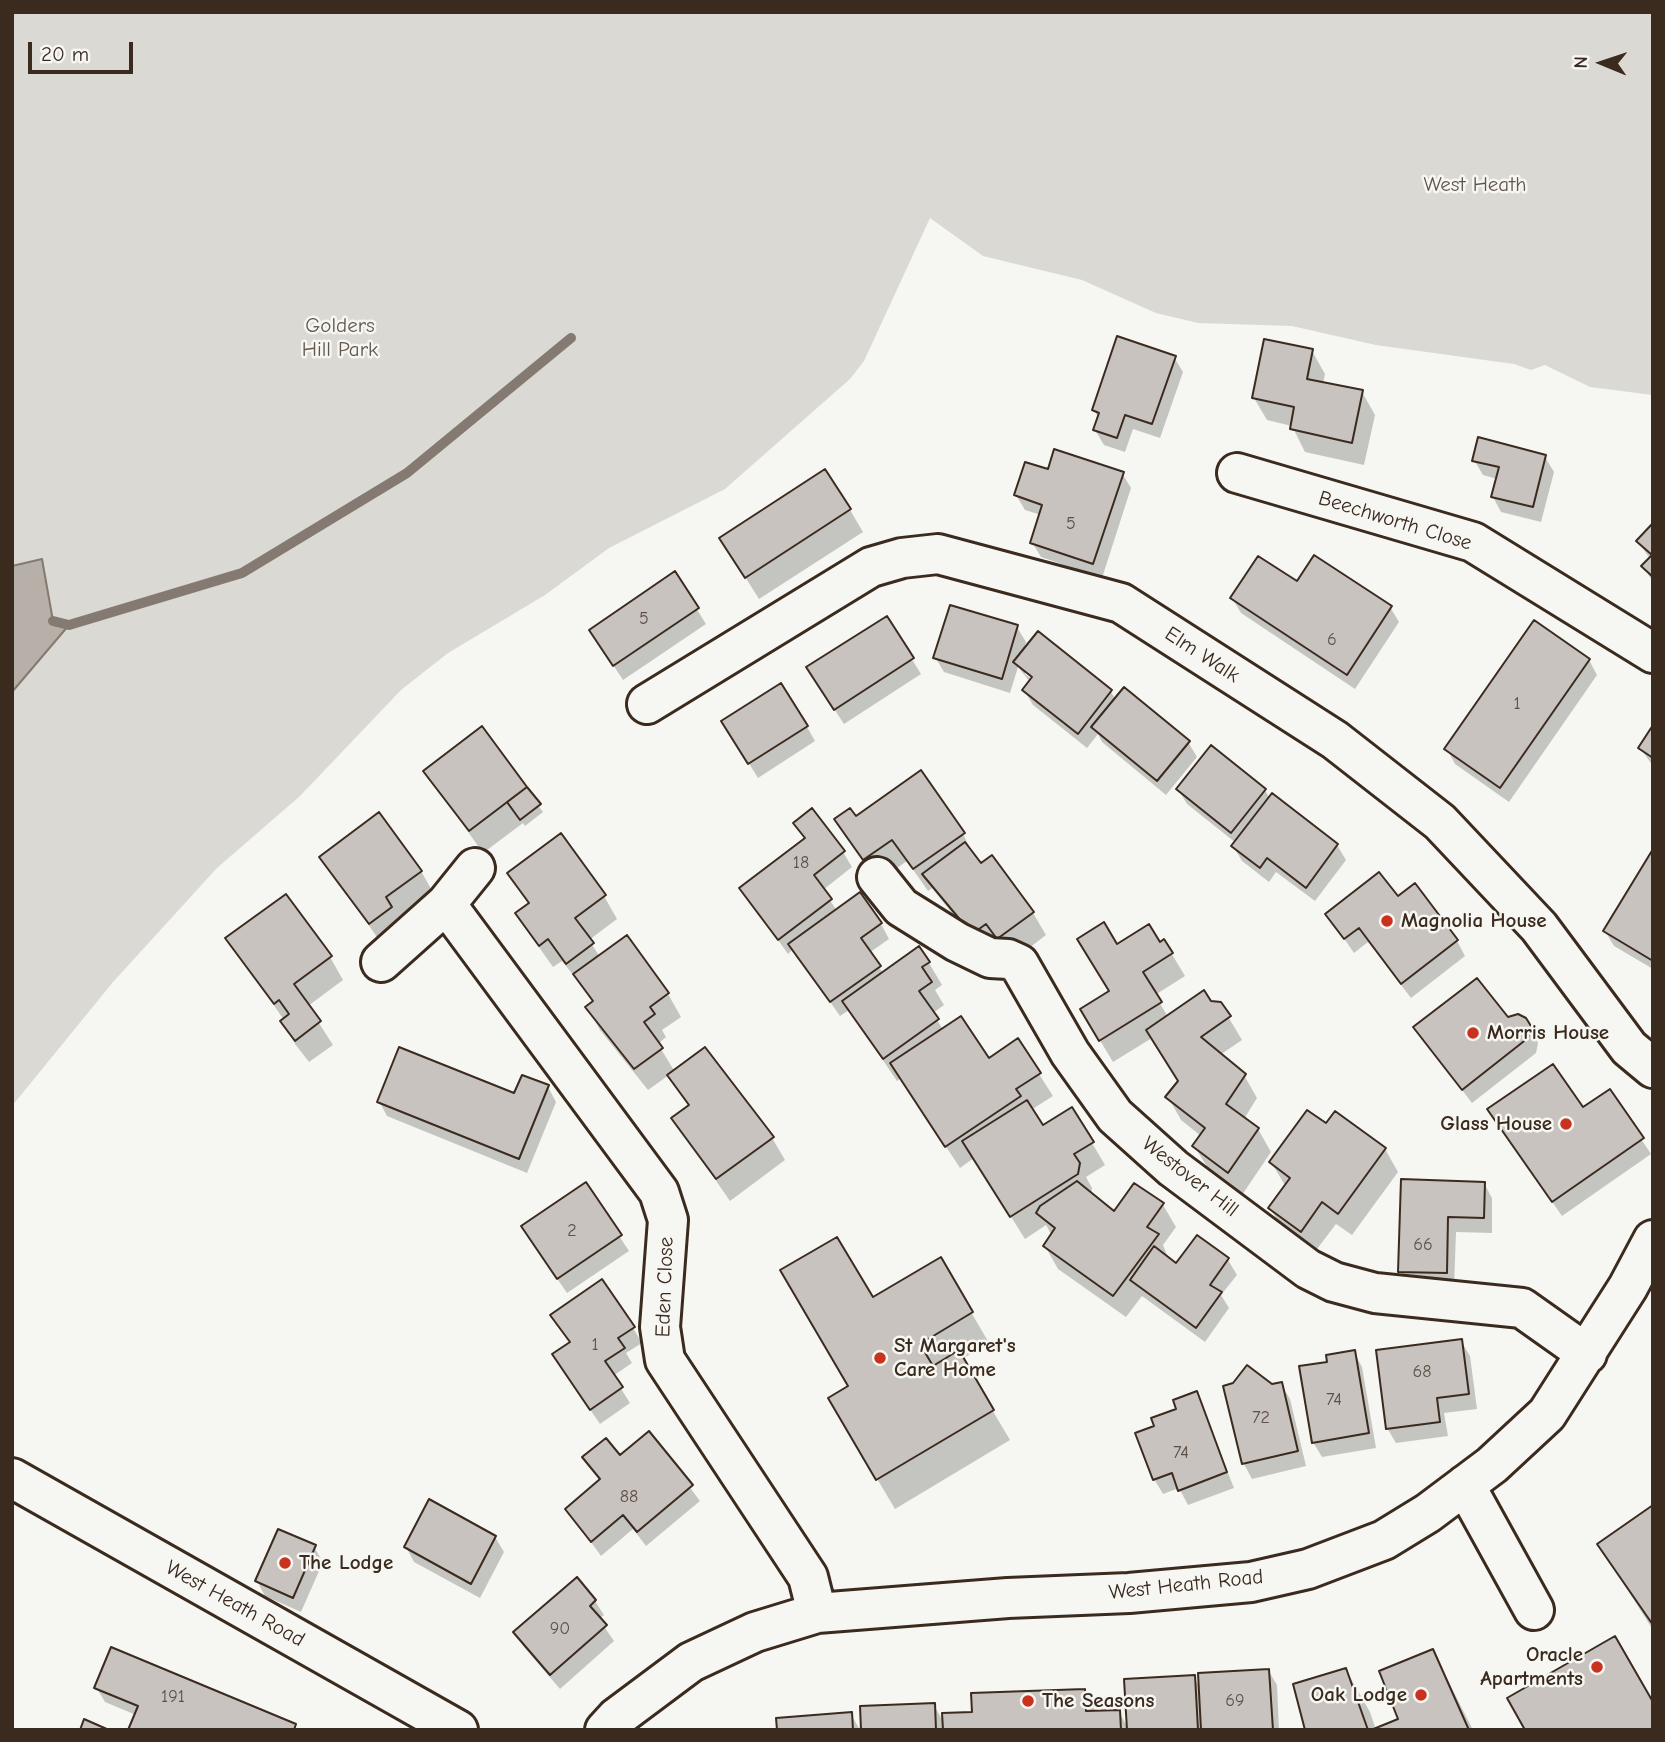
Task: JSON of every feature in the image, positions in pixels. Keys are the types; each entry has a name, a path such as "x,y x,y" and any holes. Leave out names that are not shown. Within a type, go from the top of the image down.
{"street":[{"name":"Beechworth Close","path":"1237,473 1473,542 1653,653"},
{"name":"Elm Walk","path":"647,704 871,567 902,558 939,554 1121,603 1335,740 1440,822 1539,927 1629,1048 1653,1068"},
{"path":"381,962 446,904 475,868"},
{"name":"Westover Hill","path":"877,877 901,906 957,942 990,958 1008,959 1019,964 1070,1053 1115,1116 1173,1168 1308,1269 1334,1282 1375,1293 1522,1308 1587,1354"},
{"name":"Eden Close","path":"446,904 659,1192 668,1220 660,1327 665,1360 808,1577 817,1613"},
{"name":"West Heath Road","path":"605,1730 616,1718 691,1662 755,1632 817,1613 1008,1598 1129,1593 1251,1582 1308,1569 1384,1540 1465,1485 1547,1414 1587,1354 1653,1240"},
{"name":"West Heath Road","path":"12,1478 458,1730"},
{"path":"1465,1485 1534,1610"}],"green space":[{"name":"Golders Hill Park","path":"12,12 1653,12 1653,395 1590,387 1545,365 1531,370 1514,364 1376,345 1292,326 1198,323 1156,313 1082,280 983,256 930,218 864,361 850,379 725,489 609,548 545,595 448,653 401,690 300,796 217,868 113,982 12,1106"}],"shaded area":[{"path":"42,559 53,621 69,625 12,692 12,566"}],"building":[{"path":"1117,336 1176,356 1152,424 1125,415 1117,438 1093,430 1099,413 1092,410"},
{"path":"1264,339 1313,349 1307,379 1363,390 1352,443 1290,429 1294,407 1252,398"},
{"path":"1478,437 1546,455 1533,507 1491,497 1499,467 1472,461"},
{"path":"1054,449 1124,472 1093,564 1030,543 1042,505 1014,495 1025,462 1048,469"},
{"path":"825,469 851,509 745,578 719,538"},
{"path":"1653,523 1653,577 1641,566 1652,555 1636,541"},
{"path":"1314,555 1392,606 1347,675 1230,598 1258,556 1297,581"},
{"path":"675,571 699,608 613,666 589,630"},
{"path":"950,605 1018,625 1002,679 933,658"},
{"path":"887,616 914,658 834,710 806,667"},
{"path":"1534,620 1590,659 1500,788 1444,749"},
{"path":"1038,631 1112,690 1078,734 1022,690 1032,677 1013,662"},
{"path":"781,683 808,726 748,764 721,721"},
{"path":"1124,687 1190,741 1157,781 1091,727"},
{"path":"1653,725 1653,758 1638,748"},
{"path":"482,726 527,787 469,831 423,771"},
{"path":"1211,745 1266,789 1231,833 1176,789"},
{"path":"921,770 965,833 913,869 892,840 863,860 834,819 850,808 856,816"},
{"path":"527,787 541,804 520,820 507,802"},
{"path":"1272,793 1338,844 1306,888 1267,858 1260,868 1231,846"},
{"path":"812,808 845,851 814,875 832,899 778,940 739,888 805,838 793,823"},
{"path":"379,812 422,871 386,897 392,907 369,924 319,857"},
{"path":"561,833 606,895 575,918 594,943 566,964 548,939 539,946 515,913 529,903 507,873"},
{"path":"965,842 981,863 992,855 1034,912 997,939 986,924 972,934 922,874"},
{"path":"1653,849 1653,961 1603,931"},
{"name":"Magnolia House","path":"1379,872 1398,896 1415,883 1458,940 1401,984 1359,928 1344,939 1325,914"},
{"path":"860,892 882,923 861,938 881,966 830,1002 788,944"},
{"path":"286,894 332,956 294,984 321,1021 295,1041 280,1021 289,1014 279,1000 274,1004 225,938"},
{"path":"1104,922 1117,944 1149,924 1160,942 1164,939 1173,953 1143,972 1162,1002 1099,1041 1080,1009 1109,991 1077,939"},
{"path":"627,935 669,993 650,1007 655,1014 644,1022 663,1048 634,1069 585,1007 593,1001 573,974"},
{"path":"919,946 930,962 922,967 932,982 919,991 939,1019 883,1059 842,1001"},
{"name":"Morris House","path":"1477,978 1508,1017 1518,1014 1526,1018 1531,1026 1528,1038 1462,1090 1413,1027"},
{"path":"1204,990 1211,1001 1221,1002 1231,1016 1201,1037 1246,1074 1226,1104 1259,1128 1228,1173 1192,1146 1205,1128 1165,1097 1178,1081 1146,1030"},
{"path":"961,1016 989,1058 1018,1038 1041,1073 1016,1089 1021,1096 945,1147 890,1063"},
{"path":"399,1047 514,1093 522,1075 549,1085 519,1159 377,1102"},
{"path":"705,1047 774,1137 716,1179 671,1118 689,1105 667,1075"},
{"name":"Glass House","path":"1553,1064 1583,1107 1610,1089 1644,1138 1552,1202 1487,1109"},
{"path":"1027,1100 1043,1125 1072,1107 1094,1142 1074,1154 1080,1163 1078,1174 1010,1217 962,1141"},
{"path":"1307,1110 1326,1123 1335,1111 1386,1148 1338,1214 1322,1202 1301,1232 1268,1208 1290,1178 1269,1162"},
{"path":"1401,1179 1485,1182 1484,1218 1448,1217 1447,1273 1398,1272"},
{"path":"1077,1181 1114,1211 1134,1183 1164,1203 1147,1227 1159,1234 1113,1296 1043,1246 1055,1228 1036,1213 1040,1206"},
{"path":"586,1182 622,1235 557,1279 521,1226"},
{"path":"1197,1235 1229,1258 1210,1285 1222,1292 1196,1328 1130,1280 1154,1246 1176,1263"},
{"name":"St Margaret's Care Home","path":"837,1237 873,1297 941,1257 973,1312 920,1344 933,1366 959,1350 994,1410 876,1480 828,1398 848,1386 780,1270"},
{"path":"602,1279 635,1327 618,1338 625,1348 605,1361 623,1387 590,1410 552,1354 570,1342 550,1315"},
{"path":"1462,1339 1469,1394 1437,1398 1440,1422 1386,1429 1376,1350"},
{"path":"1355,1350 1369,1433 1312,1443 1299,1366 1327,1362 1326,1355"},
{"path":"1247,1365 1272,1384 1282,1382 1298,1451 1242,1464 1223,1386 1233,1383"},
{"path":"1197,1391 1227,1472 1178,1491 1172,1473 1153,1480 1135,1433 1154,1426 1151,1418 1176,1409 1173,1400"},
{"path":"649,1431 693,1485 637,1532 623,1515 591,1542 565,1509 600,1479 582,1457 606,1438 620,1455"},
{"path":"429,1499 496,1536 471,1584 404,1547"},
{"path":"1653,1505 1653,1625 1597,1544"},
{"name":"The Lodge","path":"278,1529 316,1545 293,1598 255,1581"},
{"path":"577,1577 596,1600 590,1606 607,1625 550,1675 513,1632"},
{"name":"Oracle Apartments","path":"1615,1636 1653,1702 1653,1730 1525,1730 1507,1698"},
{"path":"111,1647 296,1724 294,1730 128,1730 138,1706 94,1688"},
{"name":"Oak Lodge","path":"1433,1649 1469,1730 1371,1730 1398,1719 1379,1671"},
{"name":"Oak Lodge","path":"1346,1668 1368,1730 1305,1730 1293,1684"},
{"path":"1269,1669 1273,1730 1201,1730 1198,1673"},
{"path":"1195,1675 1198,1730 1127,1730 1124,1679"},
{"name":"The Seasons","path":"1085,1689 1086,1711 1120,1710 1121,1730 943,1730 942,1713 972,1712 971,1693"},
{"path":"935,1703 936,1730 861,1730 860,1706"},
{"path":"852,1712 853,1730 777,1730 776,1718"},
{"path":"84,1719 109,1730 80,1730"}],"waterway":[{"path":"53,621 69,625 242,573 407,473 571,338"}],"place":[{"name":"Magnolia House","path":"1387,921"},
{"name":"Morris House","path":"1473,1033"},
{"name":"Glass House","path":"1566,1124"},
{"name":"St Margaret's Care Home","path":"880,1358"},
{"name":"The Lodge","path":"285,1563"},
{"name":"Oracle Apartments","path":"1597,1667"},
{"name":"Oak Lodge","path":"1421,1695"},
{"name":"The Seasons","path":"1028,1701"}],"park label":[{"name":"West Heath","path":"1475,185"}]}
